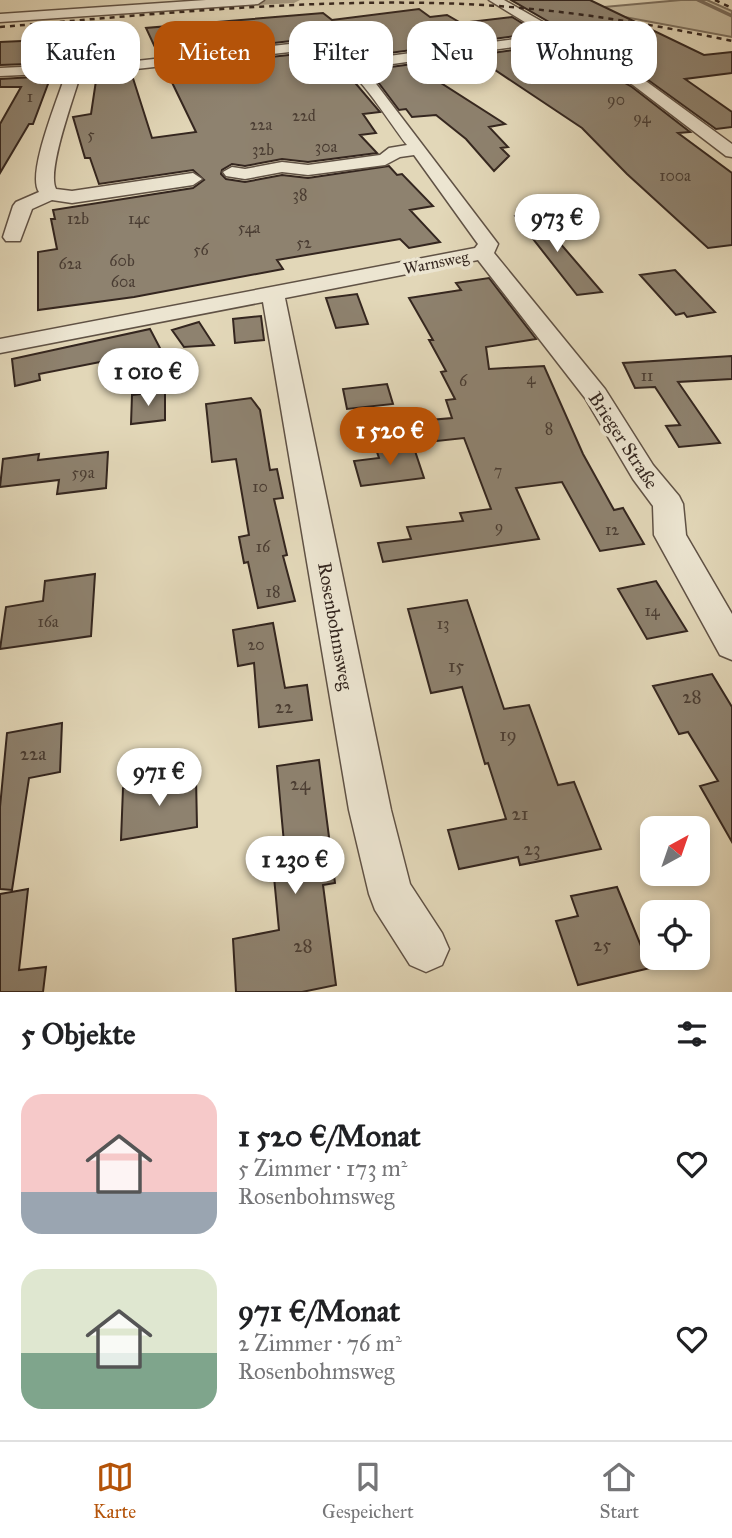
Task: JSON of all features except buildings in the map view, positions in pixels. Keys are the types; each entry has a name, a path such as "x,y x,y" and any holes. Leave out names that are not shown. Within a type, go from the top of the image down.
{"street":[{"path":"0,18 125,4 171,6 258,0"},
{"path":"495,0 531,21"},
{"path":"393,60 511,44"},
{"path":"140,63 289,48"},
{"path":"0,72 21,71"},
{"path":"50,194 44,186 45,167 70,84"},
{"name":"Warnsweg","path":"0,345 483,253 488,244 369,84"},
{"path":"641,84 732,152"},
{"path":"232,172 245,174 282,167 308,170 385,160 395,152 419,149"},
{"path":"13,237 23,206 50,194 72,197 194,179"},
{"name":"Brieger Straße","path":"483,253 596,395 643,472 668,505 670,535 732,645"},
{"name":"Rosenbohmsweg","path":"273,293 370,810 391,894 426,949"}],"shaded area":[{"path":"707,0 732,11 732,37 657,21 560,11"}],"waterway":[{"path":"223,4 294,0"},
{"path":"698,0 732,16"}],"railway":[{"path":"715,0 732,8"},
{"path":"0,27 271,6 433,3 583,15 732,41"}]}
